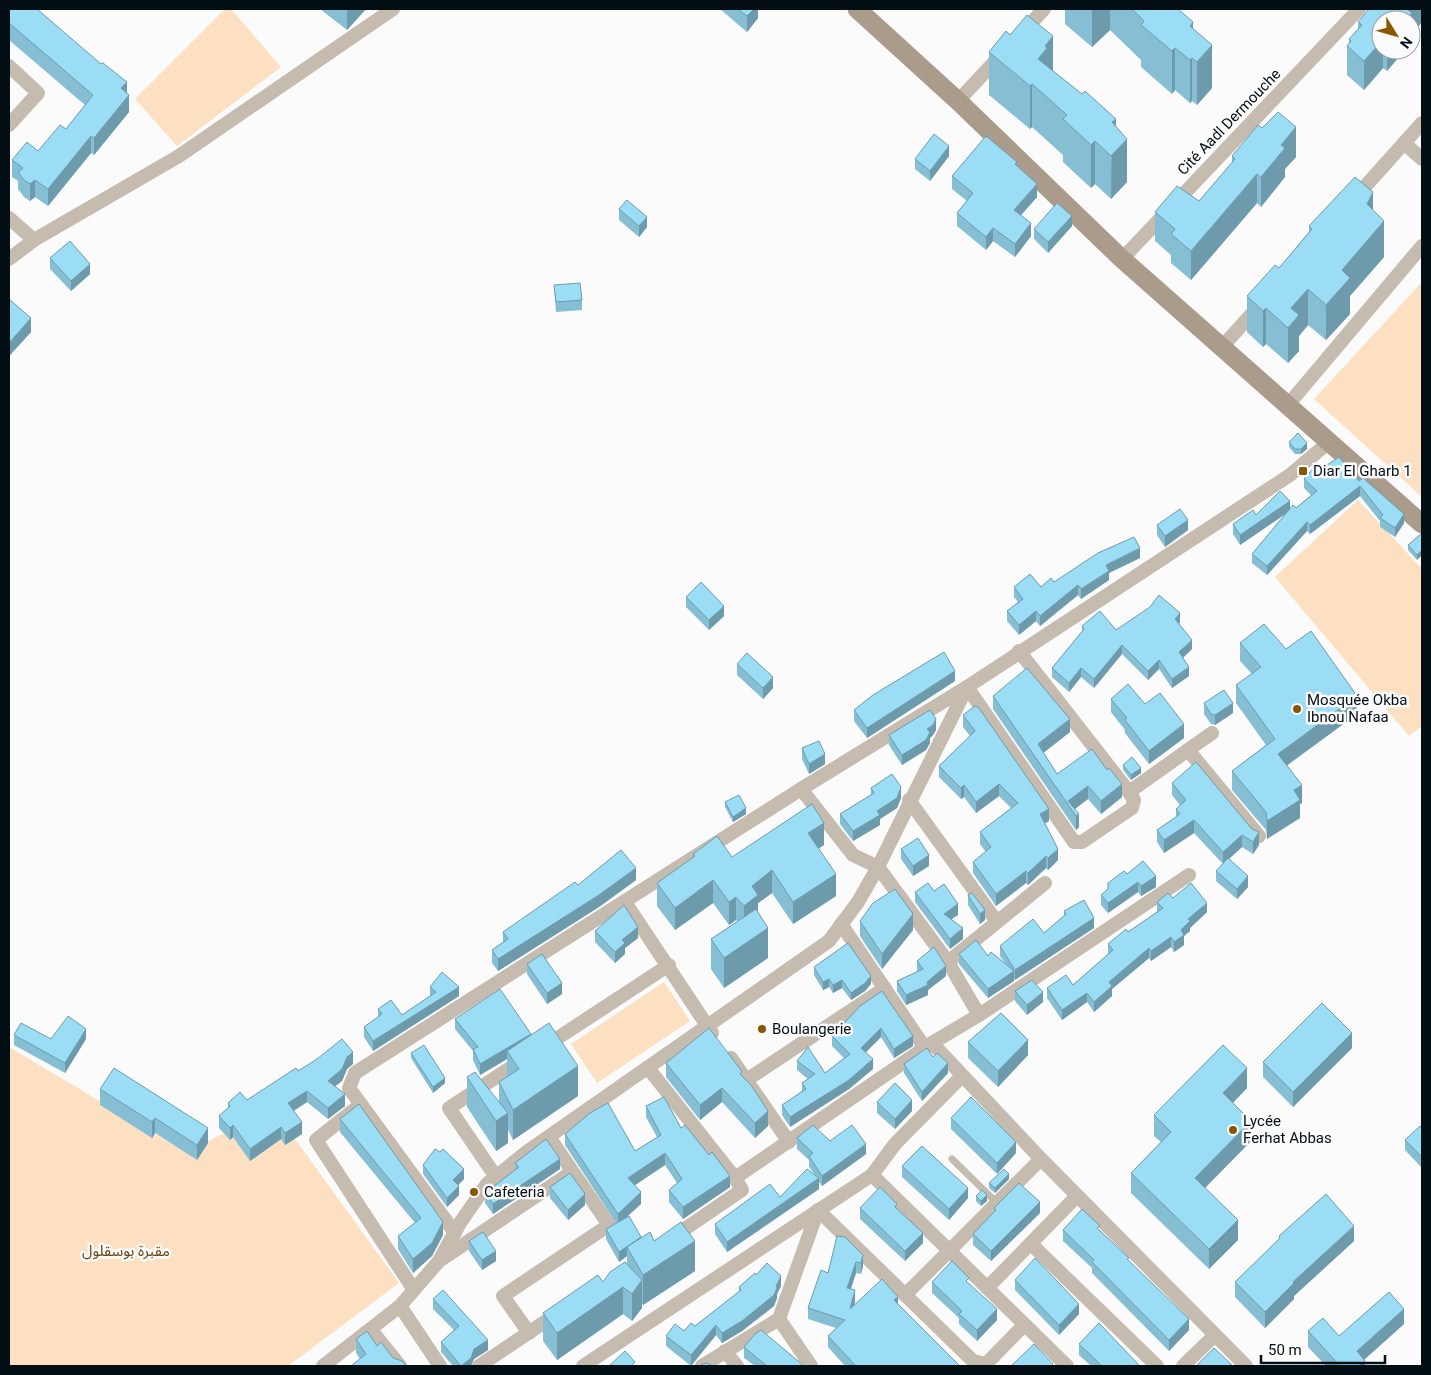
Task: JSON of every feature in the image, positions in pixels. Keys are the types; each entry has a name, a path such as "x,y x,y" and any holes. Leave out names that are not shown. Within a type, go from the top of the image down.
{"main road":[{"path":"857,9 958,101 1122,259 1422,524"}],"street":[{"path":"9,259 34,240 179,156 393,9"},
{"path":"958,101 1044,9"},
{"name":"Cité Aadl Dermouche","path":"1122,259 1359,9"},
{"path":"9,66 38,93 9,125"},
{"path":"1345,209 1422,123"},
{"path":"1404,143 1422,159"},
{"path":"9,218 34,240"},
{"path":"1287,406 1422,246"},
{"path":"1221,348 1267,297"},
{"path":"455,1233 349,1088 355,1073 801,789 967,687 1019,651 1290,475 1329,442"},
{"path":"967,687 1074,842 1082,842 1132,808 1134,800 1129,792 1019,651"},
{"path":"323,1366 372,1330 400,1306 438,1262 487,1184 549,1137 829,941 858,902 878,867 909,800 967,687"},
{"path":"1129,792 1212,733"},
{"path":"1188,750 1259,836"},
{"path":"801,789 854,856 878,867 948,962 979,1015"},
{"path":"909,800 997,922"},
{"path":"736,1178 928,1046 979,1015 1189,874"},
{"path":"948,962 1045,883"},
{"path":"625,902 669,965 708,1027 748,1080 789,1142"},
{"path":"841,924 928,1046 961,1077 1214,1336 1246,1366"},
{"path":"496,1177 449,1108 669,965"},
{"path":"748,1080 885,988"},
{"path":"648,1068 736,1178 742,1190 660,1245"},
{"path":"583,1366 872,1175 895,1144 961,1077"},
{"path":"361,1104 316,1140 414,1290"},
{"path":"529,1333 503,1296 609,1225 549,1137"},
{"path":"905,1295 1041,1159"},
{"path":"438,1262 572,1172"},
{"path":"872,1175 1067,1366"},
{"path":"987,1288 1077,1196"},
{"path":"818,1210 973,1361 986,1364 1024,1325"},
{"path":"702,1366 779,1319 818,1210"},
{"path":"1031,1244 1157,1366"},
{"path":"400,1306 440,1366"},
{"path":"479,1366 570,1306"},
{"path":"779,1319 811,1366"},
{"path":"372,1330 400,1366"},
{"path":"1183,1366 1214,1336"},
{"path":"725,1351 737,1366"}],"lane":[{"path":"952,1159 996,1202"}],"green space":[{"path":"225,9 231,9 281,67 177,146 135,99"},
{"path":"1422,282 1422,497 1314,399"},
{"path":"1358,500 1422,569 1422,726 1409,736 1275,577"},
{"path":"664,982 690,1021 597,1083 571,1044"},
{"name":"مقبرة بوسقلول","path":"9,1047 187,1153 272,1107 399,1283 288,1366 9,1366"}],"building":[{"path":"9,9 37,9 101,64 103,63 127,82 121,88 129,95 94,138 91,136 48,189 35,180 30,184 24,180 18,172 23,168 12,160 27,142 38,151 60,125 66,129 93,95 9,23"},
{"path":"738,9 754,9 747,16"},
{"path":"1132,9 1178,9 1193,22 1190,26 1212,45 1197,62 1192,58 1190,60 1175,48 1172,51 1141,25 1144,21"},
{"path":"1369,9 1408,9 1371,10 1371,53 1364,61 1347,46 1351,41 1349,39 1362,25 1358,22"},
{"path":"1027,15 1053,36 1045,46 1047,48 1038,59 1082,94 1085,91 1116,119 1112,122 1127,139 1111,156 1095,141 1091,145 1063,119 1067,115 1032,84 1030,86 989,52 1006,31 1010,35"},
{"path":"1278,112 1296,127 1281,145 1285,148 1261,177 1257,174 1191,251 1171,234 1175,229 1155,212 1177,186 1199,201 1235,159 1232,156 1258,125 1262,128"},
{"path":"934,134 949,146 930,171 915,159"},
{"path":"986,136 1017,162 1015,164 1037,184 1014,210 1031,223 1015,244 993,228 986,237 957,213 973,193 952,176"},
{"path":"1355,177 1373,192 1367,204 1384,221 1342,270 1350,278 1326,305 1308,289 1291,308 1299,315 1288,328 1266,308 1263,311 1247,296 1275,265 1279,268 1312,229 1309,226"},
{"path":"627,200 647,217 639,226 619,209"},
{"path":"1057,203 1072,216 1048,242 1034,229"},
{"path":"70,241 90,264 71,281 50,258"},
{"path":"580,283 582,300 556,302 554,285"},
{"path":"9,299 31,318 10,342 9,341"},
{"path":"1298,433 1307,443 1301,449 1295,449 1289,442"},
{"path":"1339,457 1359,481 1363,478 1404,514 1395,528 1380,518 1383,515 1360,486 1310,525 1307,522 1267,566 1252,554 1293,505 1296,508 1317,491 1304,479 1316,465 1321,469"},
{"path":"1280,491 1290,501 1240,535 1233,524 1253,510 1256,515"},
{"path":"1180,509 1188,520 1165,536 1157,525"},
{"path":"1422,533 1422,550 1417,555 1408,545"},
{"path":"1134,537 1140,548 1106,565 1109,571 1081,589 1078,585 1040,616 1036,611 1019,625 1007,611 1023,599 1014,587 1030,574 1041,587 1051,578 1054,582 1098,553"},
{"path":"701,582 724,606 709,620 686,597"},
{"path":"1159,595 1180,613 1175,619 1192,640 1179,652 1189,667 1172,679 1159,660 1148,671 1122,645 1094,679 1081,668 1069,683 1052,668 1084,629 1082,626 1100,611 1116,630 1150,607"},
{"path":"1264,624 1286,649 1311,631 1357,696 1278,754 1302,785 1294,790 1300,800 1267,821 1266,812 1232,771 1275,739 1236,685 1261,667 1240,643"},
{"path":"944,652 955,671 867,728 854,710 873,695"},
{"path":"747,653 773,677 763,688 737,664"},
{"path":"1027,668 1070,719 1038,744 1057,774 1092,749 1107,770 1109,768 1122,784 1101,801 1088,786 1068,801 1079,814 1076,816 993,696"},
{"path":"1128,684 1145,704 1160,693 1184,724 1149,751 1125,720 1127,718 1111,699"},
{"path":"1224,690 1233,703 1215,715 1211,714 1204,703"},
{"path":"975,706 979,708 1049,809 1040,814 1058,849 1048,858 1046,856 1028,873 1026,871 996,894 973,862 991,847 980,832 1018,803 999,784 976,802 964,785 961,788 939,766 975,731 963,715"},
{"path":"930,710 936,719 933,725 927,729 930,732 926,740 902,755 889,735"},
{"path":"819,741 825,754 809,764 802,748"},
{"path":"1132,757 1141,768 1131,775 1123,765"},
{"path":"1196,762 1252,829 1259,832 1253,842 1242,835 1223,852 1194,820 1164,840 1157,830 1180,814 1176,809 1186,800 1172,783"},
{"path":"892,774 901,787 897,798 877,811 880,815 853,831 840,814 874,793 871,788"},
{"path":"739,795 746,808 733,817 725,802"},
{"path":"812,804 824,823 808,833 836,874 793,902 772,870 752,886 758,895 744,906 736,897 729,902 713,880 675,908 657,883 695,856 693,854 717,836 732,857"},
{"path":"918,838 929,855 913,866 901,849"},
{"path":"621,850 636,868 599,895 498,959 492,950 508,939 503,932 575,882 578,885"},
{"path":"1228,858 1248,876 1237,889 1216,871"},
{"path":"1143,861 1156,876 1141,886 1138,882 1108,903 1101,895 1108,889 1108,883 1124,871 1127,874"},
{"path":"928,883 934,891 944,884 958,904 944,914 963,928 950,939 915,892"},
{"path":"1191,883 1207,903 1188,919 1190,921 1181,930 1184,935 1174,942 1171,937 1151,951 1149,948 1109,982 1112,986 1094,1002 1087,993 1062,1010 1047,988 1066,975 1073,985 1113,950 1108,944 1126,929 1128,932 1163,908 1157,902 1168,893 1173,898"},
{"path":"895,889 913,914 882,954 860,921 873,903"},
{"path":"972,893 985,910 980,914 968,895"},
{"path":"1084,900 1094,918 1015,970 1000,946 1033,919 1044,933 1066,914 1064,911"},
{"path":"624,905 638,927 622,940 625,943 615,952 595,931"},
{"path":"756,909 768,928 724,958 711,939"},
{"path":"976,940 988,956 991,952 1014,971 988,989 959,954"},
{"path":"848,943 871,976 851,993 842,980 833,985 829,979 823,982 814,967"},
{"path":"934,947 946,966 927,982 928,985 906,995 897,981 923,969 917,961"},
{"path":"542,954 562,983 547,993 527,964"},
{"path":"442,972 459,987 373,1041 364,1027 382,1014 378,1009 391,1000 402,1015 436,992 430,987"},
{"path":"1032,980 1043,992 1027,1005 1015,991"},
{"path":"500,989 531,1034 480,1064 473,1049 478,1047 455,1019"},
{"path":"882,991 913,1036 894,1049 881,1028 861,1048 873,1059 849,1080 790,1117 782,1105 806,1089 802,1083 815,1074 797,1061 808,1047 825,1073 850,1054 832,1036 860,1006"},
{"path":"1322,1003 1352,1033 1293,1092 1263,1062"},
{"path":"1001,1013 1028,1040 998,1071 968,1042"},
{"path":"68,1016 86,1029 65,1063 14,1035 21,1023 51,1039"},
{"path":"549,1023 578,1066 513,1110 499,1082 519,1069 507,1051"},
{"path":"709,1028 741,1070 740,1074 751,1085 768,1111 755,1123 722,1088 700,1105 666,1063"},
{"path":"342,1039 353,1052 347,1057 342,1069 328,1081 345,1094 328,1108 307,1091 288,1103 302,1122 285,1133 281,1127 250,1149 233,1125 230,1128 219,1116 230,1106 228,1103 240,1092 247,1100 296,1068 298,1071 317,1059"},
{"path":"424,1045 445,1078 433,1087 411,1053"},
{"path":"1223,1045 1247,1068 1223,1093 1251,1121 1195,1178 1238,1220 1209,1249 1131,1173 1171,1132 1154,1115"},
{"path":"927,1048 933,1057 937,1053 948,1063 922,1092 904,1064"},
{"path":"114,1068 208,1128 197,1145 155,1118 152,1122 100,1089"},
{"path":"475,1072 508,1113 496,1121 467,1077"},
{"path":"895,1083 912,1100 895,1119 877,1102"},
{"path":"664,1097 681,1128 685,1125 709,1155 712,1152 730,1176 683,1207 669,1190 682,1179 665,1153 628,1178 641,1192 618,1214 565,1134 590,1113 608,1103 635,1151 661,1135 646,1106"},
{"path":"971,1097 1016,1142 997,1163 951,1118"},
{"path":"359,1104 443,1222 432,1243 413,1259 398,1236 421,1218 340,1119"},
{"path":"813,1125 830,1141 852,1125 866,1144 822,1176 809,1156 813,1153 797,1138"},
{"path":"1420,1126 1422,1128 1421,1156 1405,1140"},
{"path":"546,1139 560,1159 493,1204 485,1193 519,1167 515,1163"},
{"path":"922,1146 968,1188 949,1209 902,1166"},
{"path":"435,1149 440,1152 443,1149 464,1169 453,1180 459,1186 447,1198 423,1165"},
{"path":"807,1169 819,1178 727,1242 715,1224 770,1184 780,1197"},
{"path":"1004,1169 1009,1174 995,1188 989,1183"},
{"path":"570,1173 585,1194 568,1210 550,1187"},
{"path":"1019,1183 1040,1202 991,1251 973,1234 996,1210 994,1208"},
{"path":"880,1187 897,1204 895,1207 923,1233 905,1251 860,1208"},
{"path":"982,1190 987,1195 981,1201 976,1196"},
{"path":"1326,1194 1354,1226 1293,1282 1265,1312 1235,1282 1280,1238 1279,1236"},
{"path":"1082,1209 1100,1226 1097,1228 1129,1258 1127,1259 1189,1319 1169,1340 1092,1262 1094,1260 1063,1230"},
{"path":"629,1216 641,1237 619,1252 606,1229"},
{"path":"681,1222 695,1241 643,1275 627,1247 650,1232 654,1241"},
{"path":"483,1232 496,1251 482,1260 469,1241"},
{"path":"837,1236 845,1237 863,1255 861,1263 856,1262 847,1288 855,1290 850,1309 882,1279 898,1297 894,1300 960,1366 856,1366 828,1336 845,1320 808,1308 821,1270 828,1273"},
{"path":"1035,1258 1079,1304 1059,1325 1015,1280"},
{"path":"952,1261 969,1278 966,1281 997,1309 977,1330 959,1314 962,1311 932,1282"},
{"path":"625,1262 642,1280 632,1294 623,1287 557,1333 543,1313 598,1275 603,1282 610,1272"},
{"path":"767,1263 781,1276 774,1295 742,1321 722,1333 716,1325 691,1355 666,1336 675,1324 684,1331 691,1323 695,1326 741,1290 739,1287 755,1273 756,1275"},
{"path":"443,1290 488,1340 474,1349 471,1358 461,1366 441,1342 459,1326 433,1299"},
{"path":"1389,1292 1404,1309 1357,1351 1365,1361 1359,1366 1340,1366 1308,1331 1323,1318 1339,1336"},
{"path":"1099,1323 1138,1366 1102,1366 1079,1344"},
{"path":"761,1330 804,1366 767,1366 744,1347"},
{"path":"367,1331 377,1346 381,1342 393,1358 402,1361 406,1366 351,1366 366,1354 356,1339"},
{"path":"1034,1344 1053,1364 1051,1366 1011,1366"},
{"path":"1214,1348 1233,1366 1196,1366"},
{"path":"625,1351 635,1362 631,1366 609,1366"},
{"path":"707,1363 712,1366 700,1366 702,1364"}],"place":[{"name":"Diar El Gharb 1","path":"1303,471"},
{"name":"Mosquée Okba Ibnou Nafaa","path":"1297,709"},
{"name":"Boulangerie","path":"762,1029"},
{"name":"Lycée Ferhat Abbas","path":"1233,1130"},
{"name":"Cafeteria","path":"474,1192"}]}
